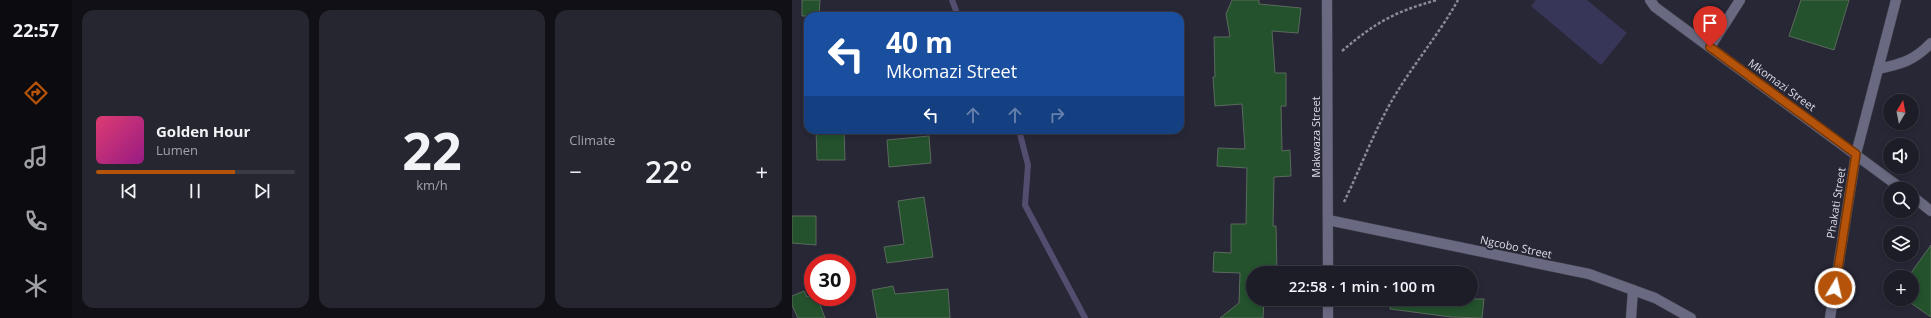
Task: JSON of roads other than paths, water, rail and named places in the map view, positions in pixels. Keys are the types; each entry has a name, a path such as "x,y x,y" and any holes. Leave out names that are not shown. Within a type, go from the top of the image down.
{"street":[{"name":"Makwaza Street","path":"1327,0 1331,221 1328,266"},
{"name":"Mkomazi Street","path":"1650,0 1655,7 1893,182"},
{"path":"1710,47 1740,0"},
{"name":"Phakati Street","path":"1830,318 1856,154 1896,0"},
{"path":"1878,69 1907,62 1920,55 1931,43"},
{"path":"1919,202 1931,211"},
{"name":"Ngcobo Street","path":"1331,221 1589,274 1655,298 1691,318"},
{"path":"1631,318 1633,290"},
{"path":"1328,306 1328,318"}],"waterway":[{"path":"952,0 956,12"},
{"path":"1020,134 1028,165 1025,205 1085,318"}]}
